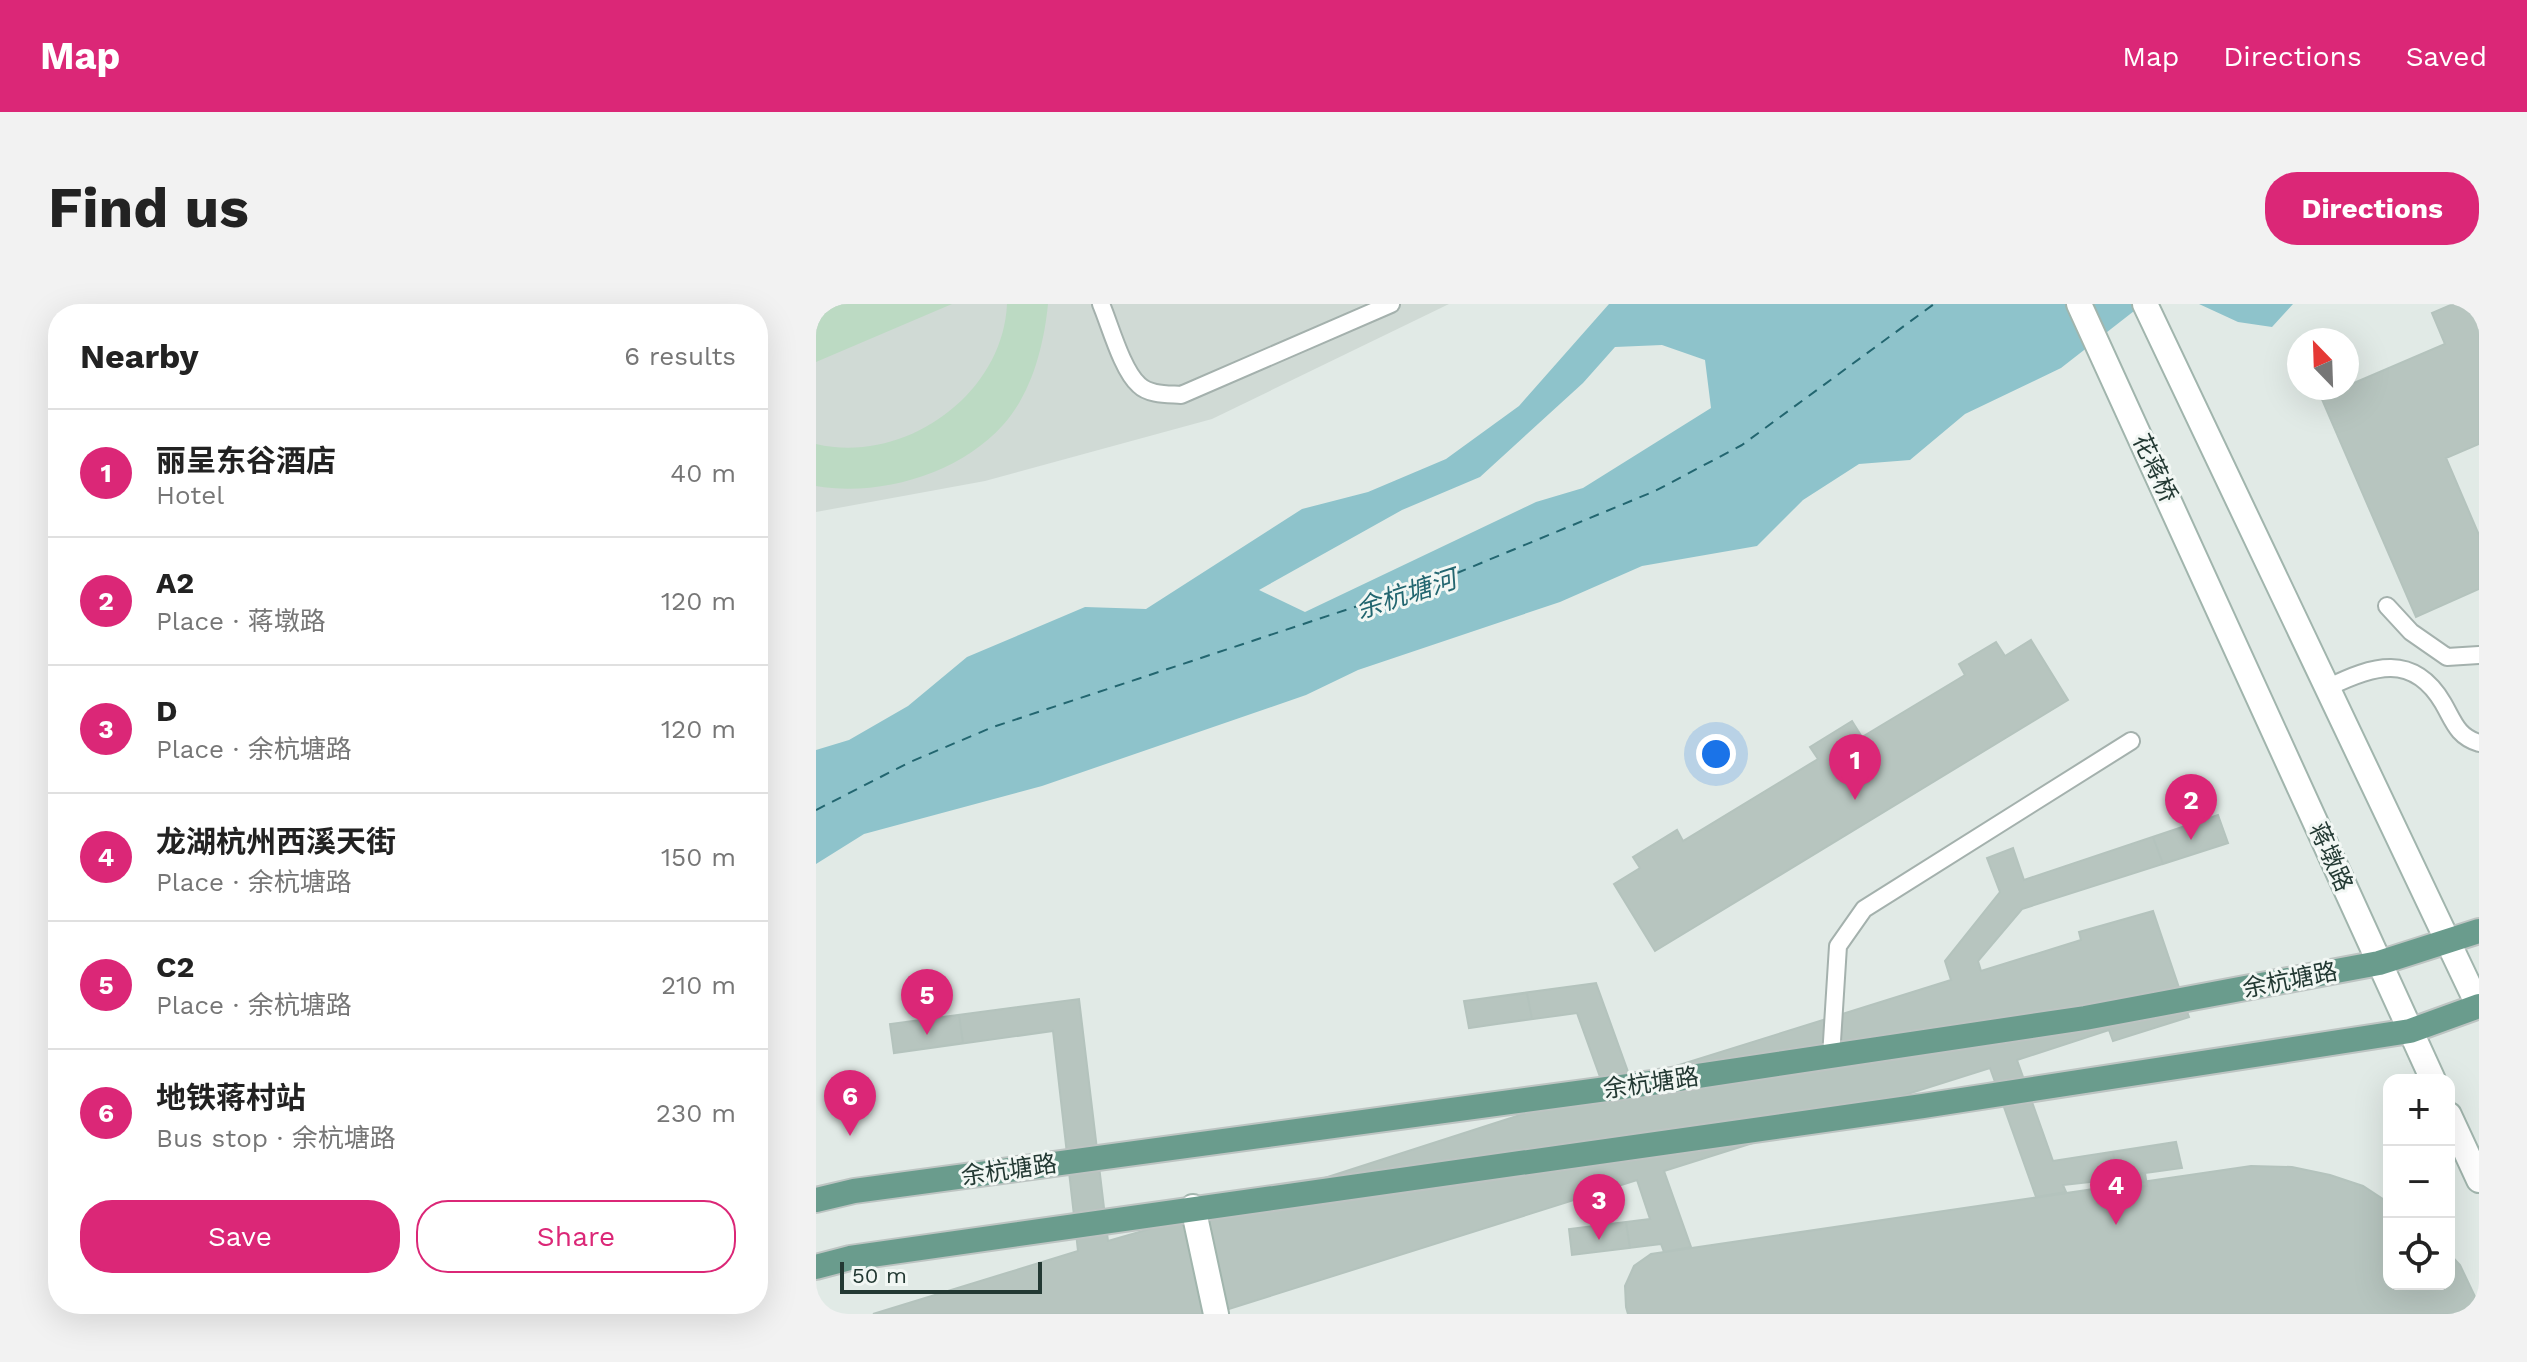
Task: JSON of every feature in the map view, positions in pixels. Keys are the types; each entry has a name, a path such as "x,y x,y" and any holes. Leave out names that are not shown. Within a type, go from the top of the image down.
{"main road":[{"name":"花蒋桥","path":"2079,304 2231,633"},
{"path":"816,1267 850,1258 1193,1207 1923,1106 2410,1031 2479,1006 2145,304"},
{"name":"蒋墩路","path":"2231,633 2430,1074"},
{"name":"余杭塘路","path":"816,1200 885,1187 1831,1057 2085,1018 2379,963 2479,931"},
{"path":"2455,1128 2479,1180"},
{"path":"1193,1207 1216,1314"}],"lane":[{"path":"1101,304 1128,369 1139,386 1157,394 1181,395 1391,304"},
{"path":"2387,606 2411,632 2447,657 2479,655"},
{"path":"2329,687 2355,675 2399,666 2419,677 2441,699 2459,734 2479,743"},
{"path":"1831,1057 1838,946 1864,909 2131,741"}],"shaded area":[{"path":"816,304 1449,304 1212,419 985,481 816,512"}],"green space":[{"path":"816,304 952,304 816,362"},
{"path":"1007,304 1048,304 1035,368 1022,398 1003,425 964,457 917,478 866,488 816,486 816,444 849,448 882,444 914,433 943,416 968,394 988,367 1001,337"}],"water":[{"name":"余杭塘河","path":"1609,304 2143,304 2061,368 1965,414 1910,460 1859,464 1803,500 1757,546 1642,566 1560,602 1358,670 1306,695 1042,786 864,834 816,864 816,750 849,740 908,706 967,657 1085,607 1146,609 1302,509 1368,492 1446,459 1519,406","holes":["1662,345 1705,360 1711,408 1583,488 1536,502 1305,612 1259,590 1402,510 1480,477 1583,383 1615,347"]},
{"path":"2199,304 2293,304 2272,327 2238,322"}],"building":[{"path":"2453,304 2479,304 2479,444 2446,458 2479,535 2479,589 2416,617 2322,400 2359,400 2359,381 2445,344 2432,313"},
{"path":"2031,640 2068,700 1655,951 1614,884 1640,868 1633,857 1677,830 1683,841 1818,759 1810,747 1852,721 1862,737 1965,675 1959,664 1996,642 2005,656"},
{"path":"2218,815 2228,843 2022,909 1978,961 1981,971 2081,940 2079,932 2153,911 2189,1017 2113,1041 2109,1030 2017,1060 2053,1161 2176,1142 2182,1168 2145,1173 2147,1186 2101,1193 2099,1181 2063,1185 2066,1192 2036,1197 1990,1068 1664,1171 1691,1247 1664,1252 1661,1244 1572,1255 1569,1229 1650,1219 1637,1180 1213,1314 873,1314 1078,1251 1053,1031 894,1053 890,1024 1079,999 1108,1241 1306,1184 1604,1088 1577,1013 1469,1028 1464,1001 1596,983 1631,1080 1951,980 1945,961 2000,892 1987,858 2013,848 2024,880"},
{"path":"2218,815 2228,843 2163,864 2153,837"},
{"path":"1527,993 1532,1019 1469,1028 1464,1001"},
{"path":"959,1015 963,1043 894,1053 890,1024"},
{"path":"2176,1142 2182,1168 2117,1177 2113,1152"},
{"path":"2251,1166 2292,1167 2363,1186 2383,1199 2383,1290 2455,1290 2455,1260 2479,1305 2479,1314 1628,1314 1625,1286 1634,1266 1651,1254"},
{"path":"2145,1173 2147,1186 2135,1188 2133,1175"},
{"path":"1626,1222 1630,1248 1572,1255 1569,1229"}],"ferry route":[{"path":"816,810 910,762 993,727 1457,573 1655,491 1742,445 1934,304"}],"place":[{"name":"丽呈东谷酒店","path":"1855,800"},
{"name":"A2","path":"2191,840"},
{"name":"C2","path":"927,1035"},
{"name":"地铁蒋村站","path":"850,1136"},
{"name":"龙湖杭州西溪天街","path":"2116,1225"},
{"name":"D","path":"1599,1240"}]}
